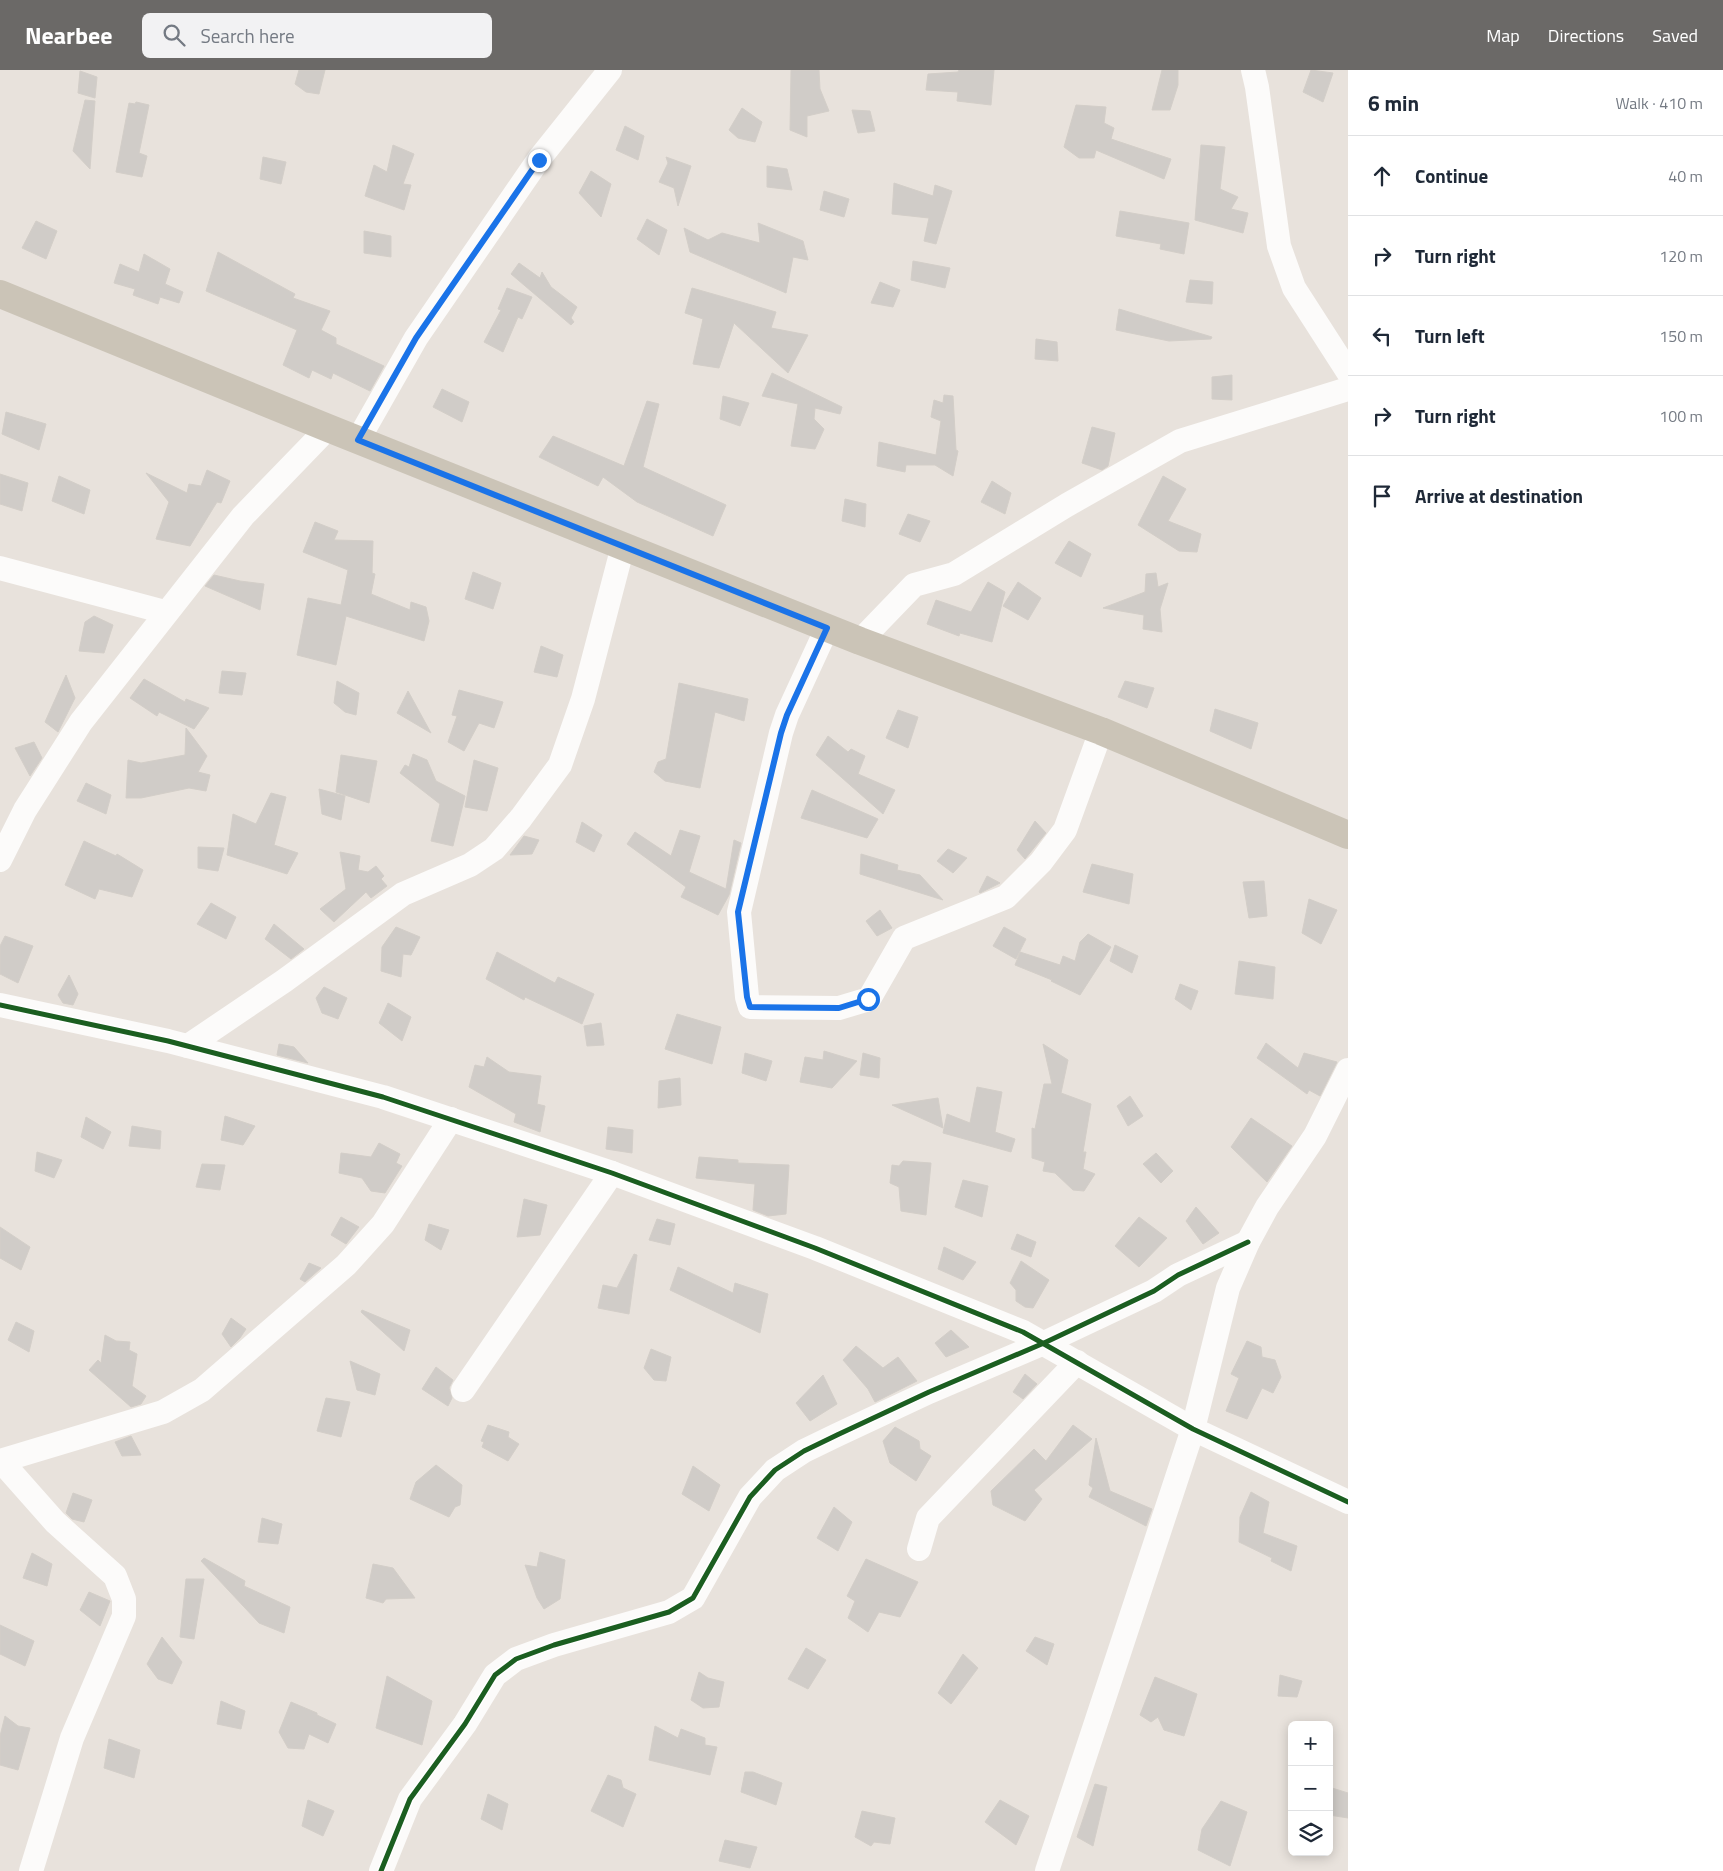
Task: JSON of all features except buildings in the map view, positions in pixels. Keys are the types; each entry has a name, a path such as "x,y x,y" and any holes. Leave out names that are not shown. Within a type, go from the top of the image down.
{"main road":[{"path":"0,294 827,628 1100,731 1348,835"}],"street":[{"path":"358,440 421,330 539,160 610,70"},
{"path":"1253,70 1258,87 1279,246 1294,288 1348,372"},
{"path":"860,641 914,585 954,574 1059,510 1180,441 1348,389"},
{"path":"0,860 26,810 81,722 144,642 165,612 242,516 328,428"},
{"path":"188,1046 284,981 403,894 470,865 494,849 521,818 560,765 583,699 623,546"},
{"path":"0,568 165,612"},
{"path":"827,628 784,724 738,912 747,997 750,1007 839,1008 868,999 904,938 1006,897 1041,862 1065,830 1100,731"},
{"path":"0,1005 188,1046 383,1097 612,1173 815,1248 1023,1332 1193,1429 1348,1502"},
{"path":"1047,1871 1193,1429 1228,1288 1248,1242 1267,1207 1315,1136 1348,1070"},
{"path":"31,1871 72,1738 124,1616 124,1598 115,1576 55,1522 1,1461 163,1412 202,1390 346,1266 383,1224 450,1120"},
{"path":"463,1390 612,1173"},
{"path":"381,1871 410,1799 465,1724 496,1675 516,1660 554,1645 669,1612 693,1598 750,1497 775,1470 804,1451 837,1435 929,1392 1044,1343 1154,1291 1178,1275 1248,1242"},
{"path":"919,1549 928,1518 1078,1362"}],"cycle path":[{"path":"0,1005 168,1041 383,1097 612,1173 815,1248 1023,1332 1193,1429 1348,1502"},
{"path":"381,1871 410,1799 465,1724 495,1675 516,1659 554,1645 669,1612 693,1598 750,1497 775,1470 804,1451 837,1435 929,1392 1044,1343 1154,1291 1178,1275 1248,1242"}],"route":[{"path":"539,160 416,338 384,398 358,440 827,628 787,715 781,733 746,886 738,912 747,997 750,1007 839,1008 868,999"}]}
